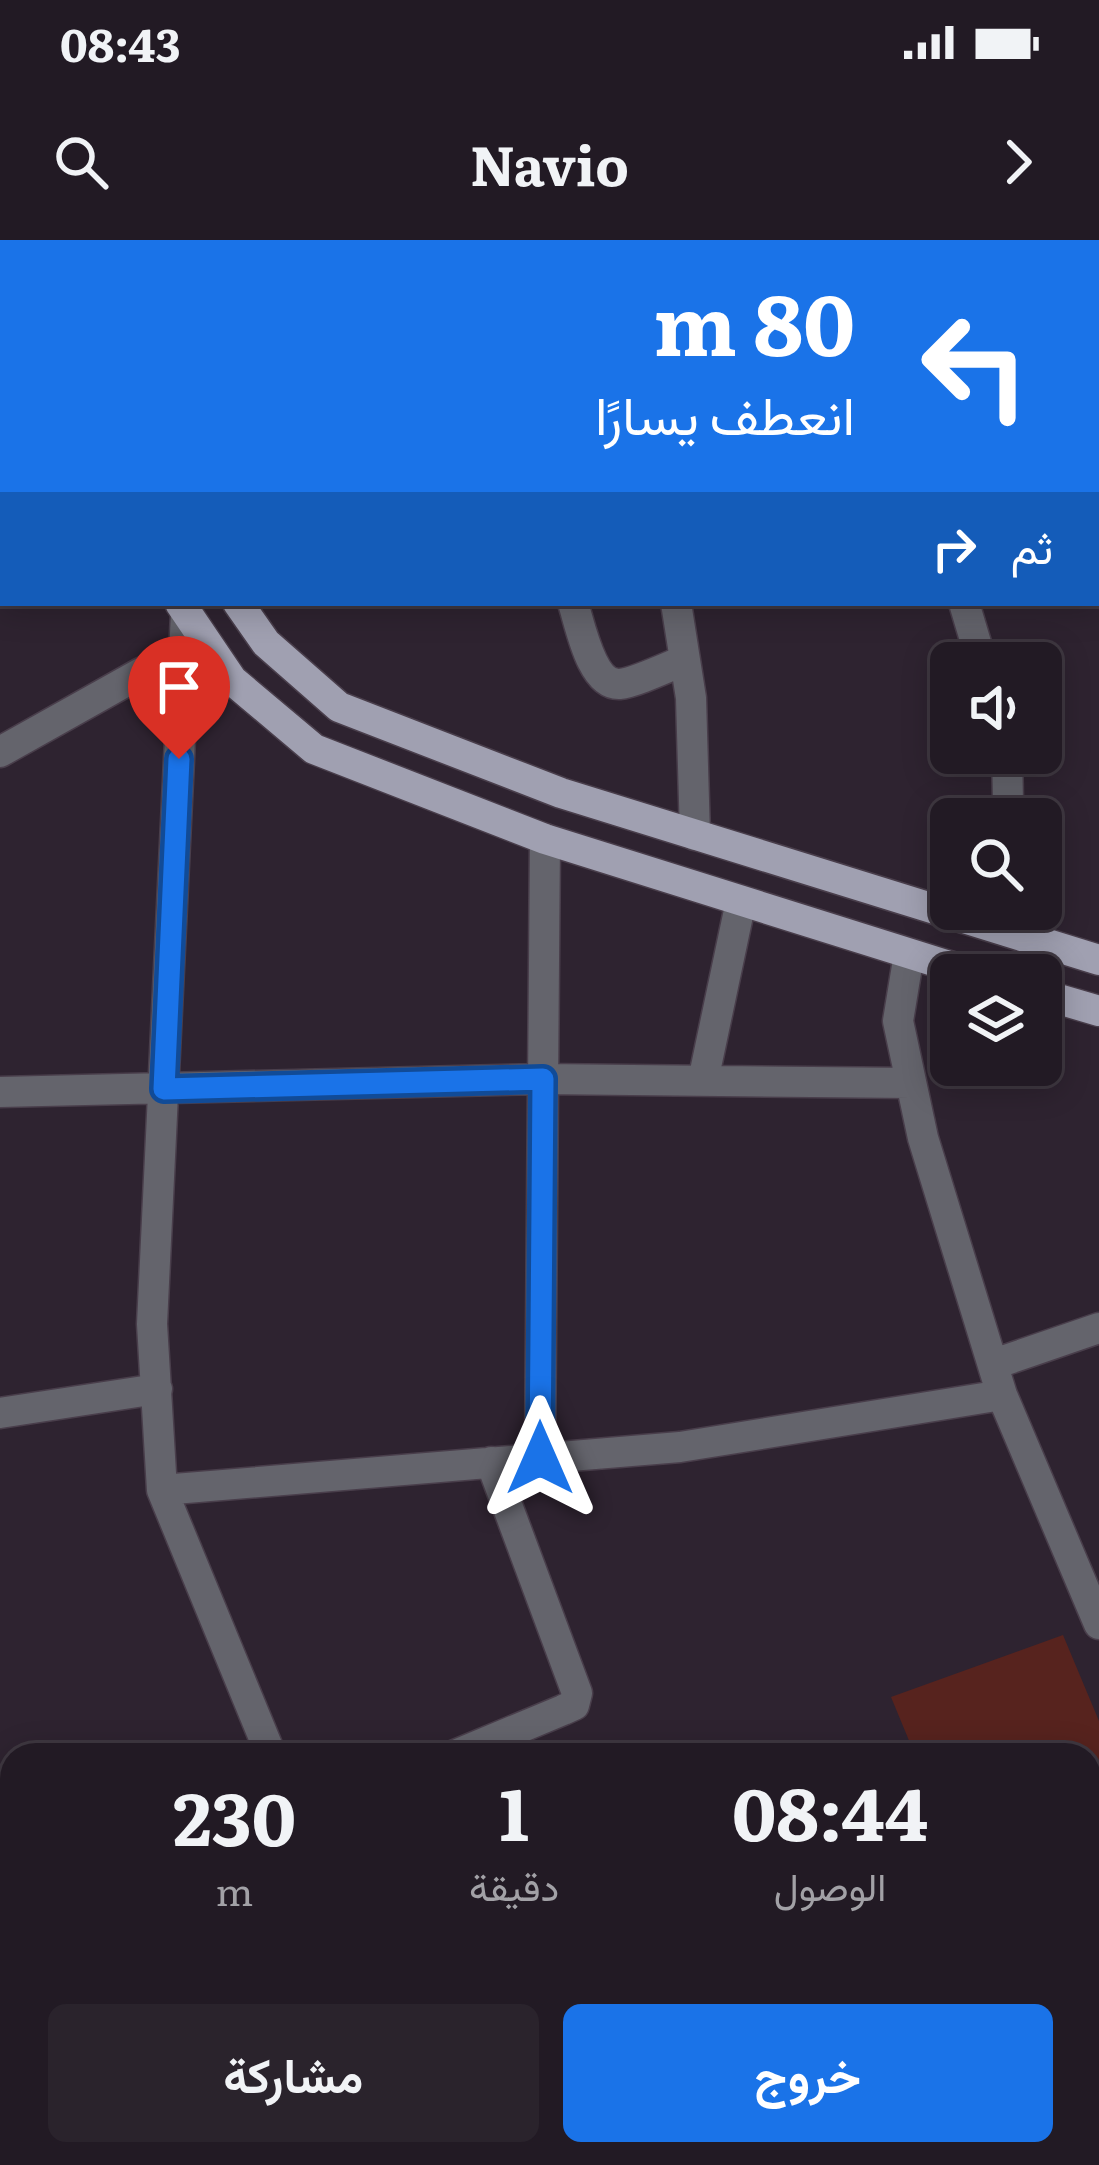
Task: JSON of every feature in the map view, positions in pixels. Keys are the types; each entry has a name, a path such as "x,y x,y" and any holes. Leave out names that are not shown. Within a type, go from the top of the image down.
{"main road":[{"path":"240,606 266,643 339,707 561,793 930,902"},
{"path":"183,608 232,680 314,749 545,839 930,960"},
{"path":"1016,930 1099,960"},
{"path":"1062,1000 1099,1011"}],"street":[{"path":"574,606 594,668 608,681 619,684 685,660"},
{"path":"676,606 691,698 695,836"},
{"path":"965,606 976,642"},
{"path":"183,608 152,1324 163,1490 266,1743"},
{"path":"0,752 141,673 156,666 184,665"},
{"path":"540,1458 545,839"},
{"path":"704,1081 741,901"},
{"path":"910,954 898,1021 923,1138 1002,1395 1099,1624"},
{"path":"0,1092 543,1079 911,1083"},
{"path":"994,1364 1099,1328"},
{"path":"0,1413 157,1389"},
{"path":"163,1490 680,1447 1002,1395"},
{"path":"484,1743 574,1705 577,1693 490,1462"}],"shaded area":[{"path":"1063,1635 1099,1721 1099,1743 910,1743 891,1697"}],"route":[{"path":"179,759 164,1089 543,1079 540,1458"}]}
